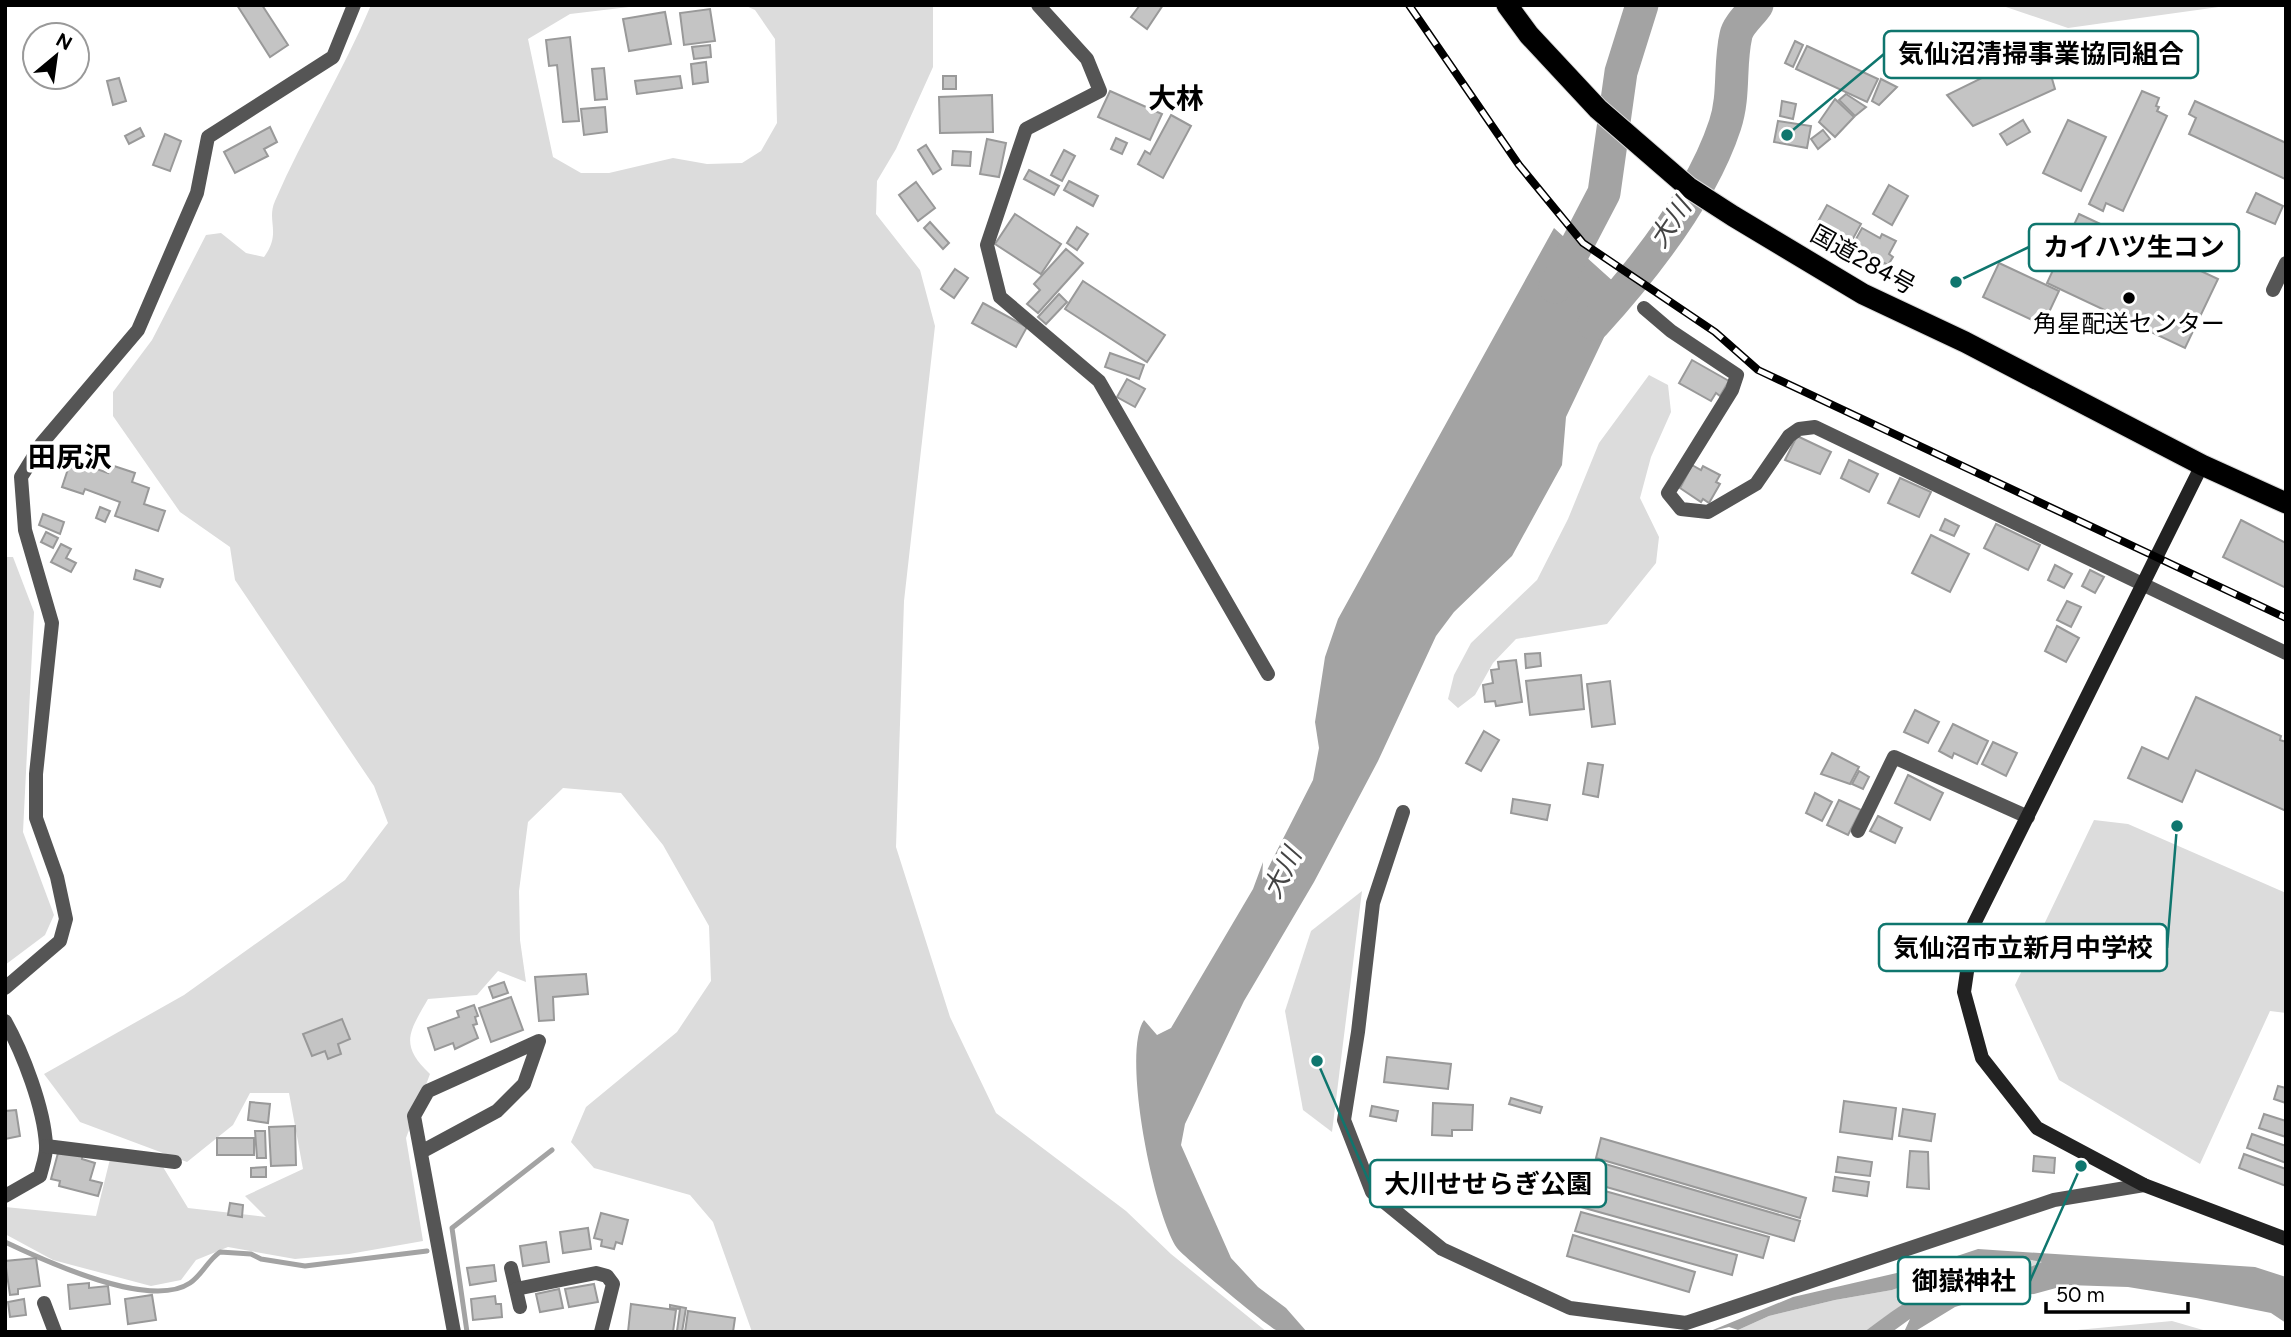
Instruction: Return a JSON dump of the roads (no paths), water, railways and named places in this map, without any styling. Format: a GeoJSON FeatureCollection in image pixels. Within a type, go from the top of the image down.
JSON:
{"type":"FeatureCollection","features":[{"type":"Feature","properties":{"kind":"highway","name":"国道284号"},"geometry":{"type":"LineString","coordinates":[[1507,5],[1529,35],[1598,109],[1688,187],[1733,216],[1863,294],[1965,342],[2202,465],[2286,503]]}},
{"type":"Feature","properties":{"kind":"street"},"geometry":{"type":"LineString","coordinates":[[5,988],[60,941],[66,919],[57,877],[36,818],[36,774],[52,623],[25,530],[21,477],[42,443],[138,330],[197,193],[208,137],[333,57],[355,5]]}},
{"type":"Feature","properties":{"kind":"street"},"geometry":{"type":"LineString","coordinates":[[1038,5],[1087,59],[1100,91],[1026,129],[987,245],[1000,297],[1099,381],[1268,674]]}},
{"type":"Feature","properties":{"kind":"street"},"geometry":{"type":"LineString","coordinates":[[2273,290],[2286,263]]}},
{"type":"Feature","properties":{"kind":"street"},"geometry":{"type":"LineString","coordinates":[[1644,308],[1671,331],[1737,375],[1732,390],[1668,493],[1681,509],[1708,512],[1756,484],[1789,436],[1800,429],[1815,428],[2286,653]]}},
{"type":"Feature","properties":{"kind":"street"},"geometry":{"type":"LineString","coordinates":[[2202,465],[1974,924],[1964,992],[1982,1058],[2037,1128],[2144,1185],[2286,1240]]}},
{"type":"Feature","properties":{"kind":"street"},"geometry":{"type":"LineString","coordinates":[[1858,831],[1894,757],[2028,817]]}},
{"type":"Feature","properties":{"kind":"street"},"geometry":{"type":"LineString","coordinates":[[1403,812],[1373,903],[1358,1032],[1344,1120],[1371,1192],[1442,1249],[1570,1308],[1686,1323],[2054,1200],[2144,1185]]}},
{"type":"Feature","properties":{"kind":"street"},"geometry":{"type":"LineString","coordinates":[[5,1021],[16,1041],[28,1077],[46,1146],[40,1177],[5,1196]]}},
{"type":"Feature","properties":{"kind":"street"},"geometry":{"type":"LineString","coordinates":[[421,1152],[497,1111],[524,1084],[540,1041],[428,1091],[414,1116],[454,1332]]}},
{"type":"Feature","properties":{"kind":"street"},"geometry":{"type":"LineString","coordinates":[[46,1146],[175,1162]]}},
{"type":"Feature","properties":{"kind":"street"},"geometry":{"type":"LineString","coordinates":[[511,1268],[520,1307]]}},
{"type":"Feature","properties":{"kind":"street"},"geometry":{"type":"LineString","coordinates":[[516,1289],[596,1273],[607,1276],[613,1284],[601,1332]]}},
{"type":"Feature","properties":{"kind":"street"},"geometry":{"type":"LineString","coordinates":[[44,1303],[55,1332]]}},
{"type":"Feature","properties":{"kind":"water"},"geometry":{"type":"Polygon","coordinates":[[[1554,228],[1635,301],[1624,304],[1608,329],[1566,417],[1562,465],[1512,556],[1454,612],[1436,636],[1378,761],[1314,882],[1244,1001],[1185,1124],[1181,1145],[1231,1258],[1258,1287],[1286,1308],[1307,1332],[1279,1331],[1241,1304],[1183,1254],[1168,1230],[1150,1170],[1143,1134],[1136,1065],[1138,1038],[1144,1020],[1157,1035],[1171,1028],[1253,889],[1263,862],[1262,880],[1313,780],[1319,748],[1315,722],[1325,657],[1338,619],[1554,228]]]}},
{"type":"Feature","properties":{"kind":"water"},"geometry":{"type":"Polygon","coordinates":[[[1978,1249],[2255,1267],[2286,1277],[2286,1323],[2271,1313],[2196,1298],[2128,1287],[2067,1285],[2034,1294],[1987,1297],[1955,1307],[1914,1332],[1904,1332],[1910,1319],[1892,1332],[1864,1332],[1905,1303],[1935,1289],[2013,1272],[2042,1262],[2013,1257],[1930,1277],[1892,1290],[1769,1316],[1738,1330],[1729,1327],[1708,1332],[1793,1297],[1927,1266],[1978,1249]]]}},
{"type":"Feature","properties":{"kind":"waterway","name":"大川"},"geometry":{"type":"LineString","coordinates":[[1555,287],[1604,193],[1621,72],[1642,5]]}},
{"type":"Feature","properties":{"kind":"waterway","name":"大川"},"geometry":{"type":"LineString","coordinates":[[1594,324],[1651,256],[1702,178],[1728,114],[1737,31],[1757,5]]}},
{"type":"Feature","properties":{"kind":"waterway"},"geometry":{"type":"LineString","coordinates":[[467,1332],[452,1228],[552,1150]]}},
{"type":"Feature","properties":{"kind":"waterway"},"geometry":{"type":"LineString","coordinates":[[5,1242],[97,1280],[150,1291],[172,1290],[190,1283],[220,1252],[251,1254],[261,1259],[305,1266],[427,1251]]}},
{"type":"Feature","properties":{"kind":"railway"},"geometry":{"type":"LineString","coordinates":[[1409,5],[1519,165],[1583,243],[1715,332],[1758,370],[2286,618]]}},
{"type":"Feature","properties":{"kind":"place","name":"気仙沼清掃事業協同組合"},"geometry":{"type":"Point","coordinates":[1787,135]}},
{"type":"Feature","properties":{"kind":"place","name":"カイハツ生コン"},"geometry":{"type":"Point","coordinates":[1956,282]}},
{"type":"Feature","properties":{"kind":"place","name":"角星配送センター"},"geometry":{"type":"Point","coordinates":[2129,298]}},
{"type":"Feature","properties":{"kind":"place","name":"気仙沼市立新月中学校"},"geometry":{"type":"Point","coordinates":[2177,826]}},
{"type":"Feature","properties":{"kind":"place","name":"大川せせらぎ公園"},"geometry":{"type":"Point","coordinates":[1317,1061]}},
{"type":"Feature","properties":{"kind":"place","name":"御嶽神社"},"geometry":{"type":"Point","coordinates":[2081,1166]}},
{"type":"Feature","properties":{"kind":"district","name":"大林"},"geometry":{"type":"Point","coordinates":[1176,98]}},
{"type":"Feature","properties":{"kind":"district","name":"田尻沢"},"geometry":{"type":"Point","coordinates":[70,457]}}]}
